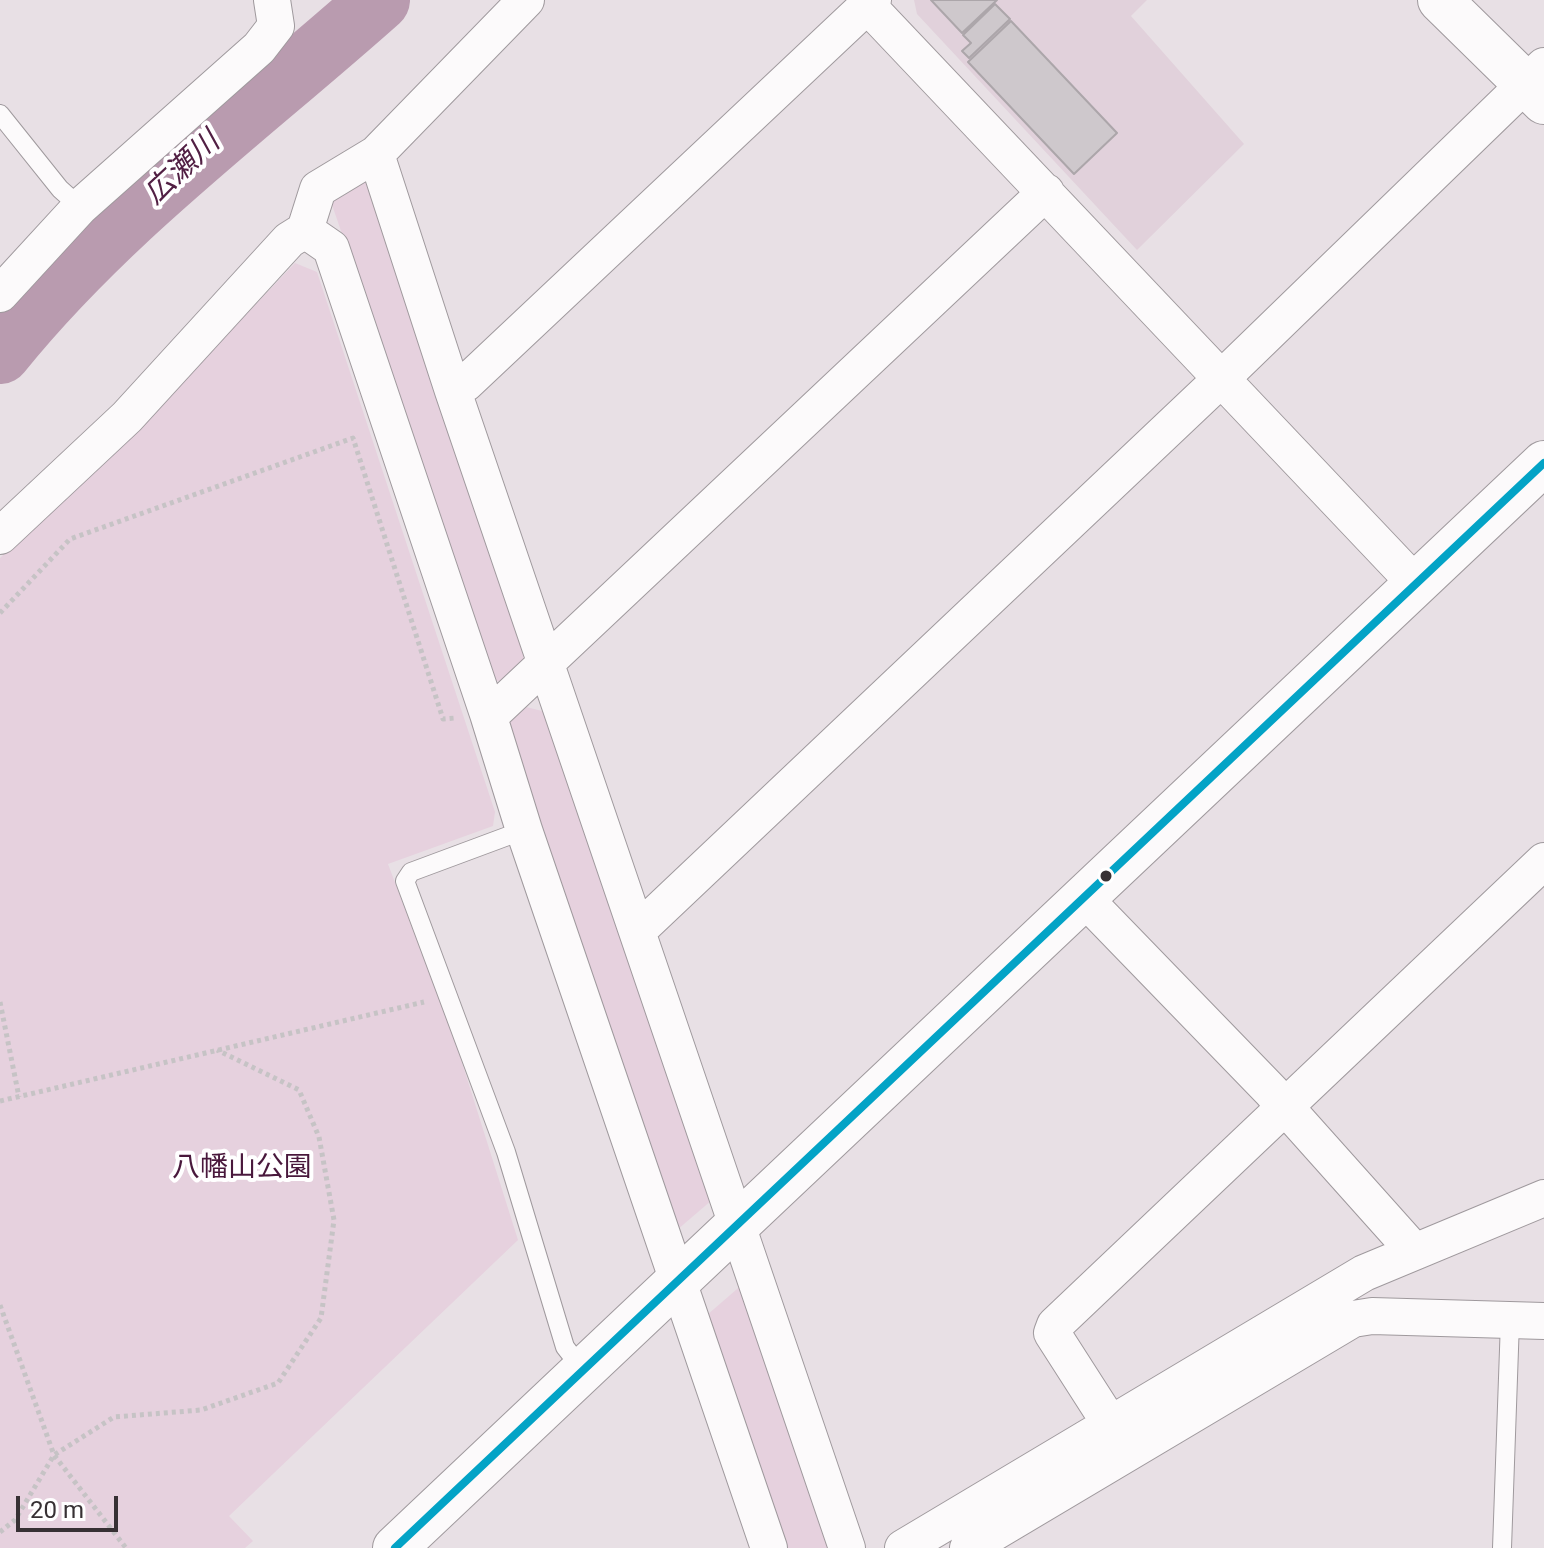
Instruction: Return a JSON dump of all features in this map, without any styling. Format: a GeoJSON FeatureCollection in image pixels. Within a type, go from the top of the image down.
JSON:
{"type":"FeatureCollection","features":[{"type":"Feature","properties":{"kind":"street"},"geometry":{"type":"LineString","coordinates":[[0,294],[80,207],[259,48],[276,26],[272,0]]}},
{"type":"Feature","properties":{"kind":"street"},"geometry":{"type":"LineString","coordinates":[[0,536],[127,417],[289,240],[305,230],[318,189],[376,154],[526,0]]}},
{"type":"Feature","properties":{"kind":"street"},"geometry":{"type":"LineString","coordinates":[[637,928],[1538,84],[1440,0]]}},
{"type":"Feature","properties":{"kind":"street"},"geometry":{"type":"LineString","coordinates":[[453,391],[466,383],[870,2],[1416,584]]}},
{"type":"Feature","properties":{"kind":"street"},"geometry":{"type":"LineString","coordinates":[[376,154],[453,391],[847,1548]]}},
{"type":"Feature","properties":{"kind":"street"},"geometry":{"type":"LineString","coordinates":[[488,714],[497,709],[1046,192]]}},
{"type":"Feature","properties":{"kind":"street"},"geometry":{"type":"LineString","coordinates":[[305,230],[331,248],[524,830],[769,1548]]}},
{"type":"Feature","properties":{"kind":"street"},"geometry":{"type":"LineString","coordinates":[[395,1548],[585,1372],[1544,463]]}},
{"type":"Feature","properties":{"kind":"street"},"geometry":{"type":"LineString","coordinates":[[1111,1425],[1052,1333],[1055,1325],[1544,861]]}},
{"type":"Feature","properties":{"kind":"street"},"geometry":{"type":"LineString","coordinates":[[1084,898],[1284,1107],[1414,1251]]}},
{"type":"Feature","properties":{"kind":"street"},"geometry":{"type":"LineString","coordinates":[[968,1548],[1344,1304],[1414,1251],[1544,1198]]}},
{"type":"Feature","properties":{"kind":"street"},"geometry":{"type":"LineString","coordinates":[[903,1548],[1111,1425],[1344,1304]]}},
{"type":"Feature","properties":{"kind":"street"},"geometry":{"type":"LineString","coordinates":[[1344,1304],[1372,1316],[1527,1321]]}},
{"type":"Feature","properties":{"kind":"lane"},"geometry":{"type":"LineString","coordinates":[[0,114],[60,189],[80,207]]}},
{"type":"Feature","properties":{"kind":"lane"},"geometry":{"type":"LineString","coordinates":[[524,830],[411,872],[405,881],[506,1152],[565,1347],[585,1372]]}},
{"type":"Feature","properties":{"kind":"lane"},"geometry":{"type":"LineString","coordinates":[[1502,1548],[1527,1321]]}},
{"type":"Feature","properties":{"kind":"path"},"geometry":{"type":"LineString","coordinates":[[0,613],[70,539],[353,438],[443,719],[488,714]]}},
{"type":"Feature","properties":{"kind":"path"},"geometry":{"type":"LineString","coordinates":[[0,1101],[448,997]]}},
{"type":"Feature","properties":{"kind":"path"},"geometry":{"type":"LineString","coordinates":[[0,1002],[19,1097]]}},
{"type":"Feature","properties":{"kind":"path"},"geometry":{"type":"LineString","coordinates":[[0,1532],[15,1520],[54,1455],[114,1417],[201,1410],[278,1383],[321,1318],[334,1220],[319,1137],[299,1090],[217,1050]]}},
{"type":"Feature","properties":{"kind":"path"},"geometry":{"type":"LineString","coordinates":[[0,1305],[54,1455],[126,1548]]}},
{"type":"Feature","properties":{"kind":"shaded area"},"geometry":{"type":"Polygon","coordinates":[[[914,0],[1147,0],[1131,16],[1244,144],[1137,250],[917,14],[914,0]]]}},
{"type":"Feature","properties":{"kind":"green space"},"geometry":{"type":"Polygon","coordinates":[[[360,182],[366,183],[524,634],[523,664],[510,681],[496,681],[330,199],[360,182]]]}},
{"type":"Feature","properties":{"kind":"green space","name":"八幡山公園"},"geometry":{"type":"Polygon","coordinates":[[[295,263],[317,272],[495,812],[493,826],[388,864],[458,1050],[518,1240],[229,1516],[253,1541],[245,1548],[0,1548],[0,558],[198,365],[295,263]]]}},
{"type":"Feature","properties":{"kind":"green space"},"geometry":{"type":"Polygon","coordinates":[[[526,707],[546,712],[712,1200],[677,1230],[510,738],[509,723],[526,707]]]}},
{"type":"Feature","properties":{"kind":"green space"},"geometry":{"type":"Polygon","coordinates":[[[744,1283],[831,1548],[788,1548],[707,1315],[744,1283]]]}},
{"type":"Feature","properties":{"kind":"building"},"geometry":{"type":"Polygon","coordinates":[[[931,0],[997,0],[962,33],[931,0]]]}},
{"type":"Feature","properties":{"kind":"building"},"geometry":{"type":"Polygon","coordinates":[[[995,4],[1010,19],[969,58],[962,51],[971,43],[963,35],[995,4]]]}},
{"type":"Feature","properties":{"kind":"building"},"geometry":{"type":"Polygon","coordinates":[[[1011,21],[1117,133],[1074,174],[968,62],[1011,21]]]}},
{"type":"Feature","properties":{"kind":"waterway","name":"広瀬川"},"geometry":{"type":"LineString","coordinates":[[0,353],[42,304],[134,212],[379,0]]}},
{"type":"Feature","properties":{"kind":"transit line"},"geometry":{"type":"LineString","coordinates":[[395,1548],[1544,463]]}}]}
